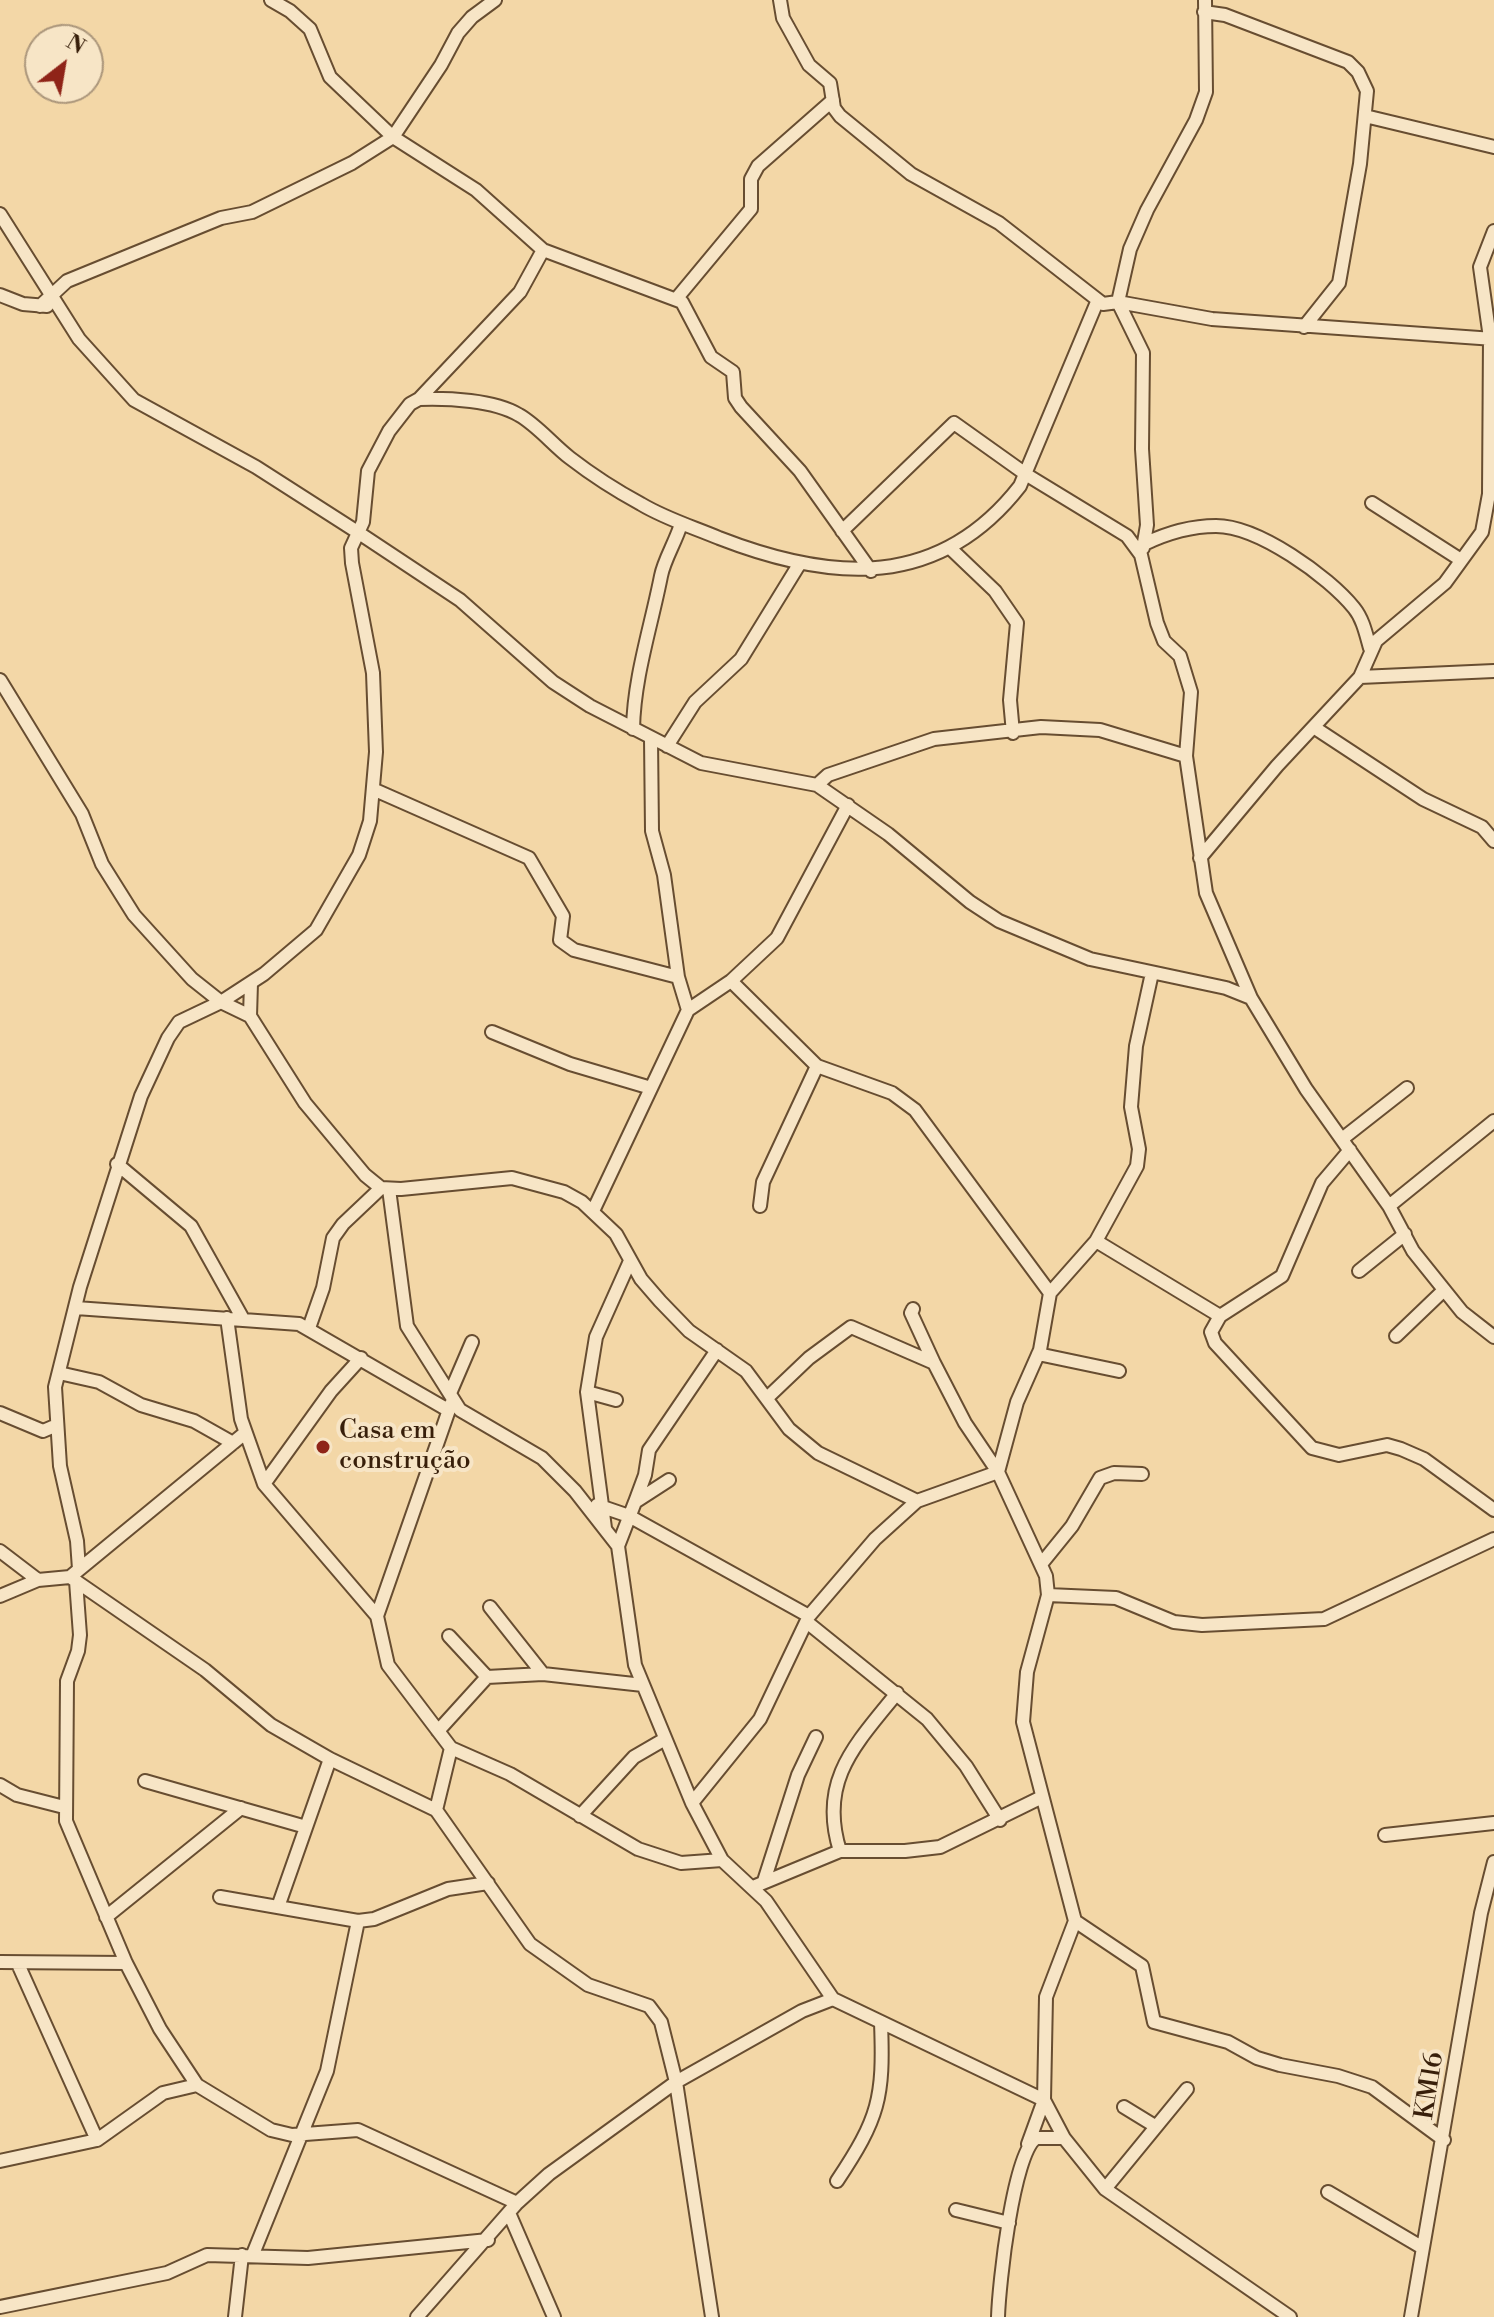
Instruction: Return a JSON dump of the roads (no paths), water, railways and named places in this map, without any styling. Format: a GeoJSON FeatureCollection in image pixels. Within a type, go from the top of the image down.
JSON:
{"type":"FeatureCollection","features":[{"type":"Feature","properties":{"kind":"street"},"geometry":{"type":"LineString","coordinates":[[271,0],[290,11],[310,29],[330,77],[393,137],[476,190],[543,250],[602,275],[677,298],[689,311],[711,357],[733,372],[735,398],[741,407],[800,471],[871,571]]}},
{"type":"Feature","properties":{"kind":"street"},"geometry":{"type":"LineString","coordinates":[[40,306],[50,294],[88,272],[221,218],[252,212],[352,163],[393,137],[441,65],[458,33],[472,17],[495,0]]}},
{"type":"Feature","properties":{"kind":"street"},"geometry":{"type":"LineString","coordinates":[[780,0],[789,32],[809,65],[830,83],[840,116],[911,174],[999,223],[1097,302],[1118,302],[1212,319],[1439,337],[1492,338]]}},
{"type":"Feature","properties":{"kind":"street"},"geometry":{"type":"LineString","coordinates":[[1304,327],[1339,283],[1367,91],[1358,72],[1348,62],[1205,6],[1206,92],[1196,120],[1130,249],[1118,302],[1143,353],[1142,449],[1147,509],[1142,550],[1157,623],[1164,641],[1180,656],[1191,692],[1186,756],[1200,858],[1216,922],[1243,973],[1251,998],[1306,1089],[1389,1206],[1443,1291],[1462,1312],[1494,1337]]}},
{"type":"Feature","properties":{"kind":"street"},"geometry":{"type":"LineString","coordinates":[[677,298],[751,209],[751,179],[758,166],[833,100]]}},
{"type":"Feature","properties":{"kind":"street"},"geometry":{"type":"LineString","coordinates":[[1365,116],[1494,147]]}},
{"type":"Feature","properties":{"kind":"street"},"geometry":{"type":"LineString","coordinates":[[0,214],[79,339],[146,410],[256,467],[460,600],[553,682],[651,739],[701,763],[817,785],[848,805],[999,921],[1090,959],[1226,988],[1251,998]]}},
{"type":"Feature","properties":{"kind":"street"},"geometry":{"type":"LineString","coordinates":[[1200,858],[1277,766],[1360,677],[1370,648],[1445,583],[1482,532],[1488,506],[1492,338],[1480,267],[1494,231]]}},
{"type":"Feature","properties":{"kind":"street"},"geometry":{"type":"LineString","coordinates":[[543,250],[520,292],[419,399],[399,416],[372,459],[359,533],[351,548],[373,673],[375,790],[370,821],[359,855],[329,912],[306,943],[221,1002],[179,1022],[168,1038],[141,1096],[117,1164],[55,1387],[60,1466],[77,1541],[75,1576],[80,1635],[78,1651],[67,1681],[64,1807],[70,1835],[126,1963],[160,2029],[197,2085],[262,2126],[302,2134],[358,2130],[513,2208],[554,2317]]}},
{"type":"Feature","properties":{"kind":"street"},"geometry":{"type":"LineString","coordinates":[[0,295],[40,306],[58,307]]}},
{"type":"Feature","properties":{"kind":"street"},"geometry":{"type":"LineString","coordinates":[[419,399],[471,400],[521,416],[572,460],[645,507],[681,524],[756,552],[800,563],[871,571],[918,562],[950,548],[1002,508],[1027,475],[1097,302]]}},
{"type":"Feature","properties":{"kind":"street"},"geometry":{"type":"LineString","coordinates":[[1317,311],[1319,327]]}},
{"type":"Feature","properties":{"kind":"street"},"geometry":{"type":"LineString","coordinates":[[842,531],[954,423],[1027,475],[1127,536],[1142,550]]}},
{"type":"Feature","properties":{"kind":"street"},"geometry":{"type":"LineString","coordinates":[[1372,503],[1461,560]]}},
{"type":"Feature","properties":{"kind":"street"},"geometry":{"type":"LineString","coordinates":[[633,729],[637,674],[659,597],[661,574],[681,524]]}},
{"type":"Feature","properties":{"kind":"street"},"geometry":{"type":"LineString","coordinates":[[1142,550],[1176,530],[1217,526],[1275,546],[1330,585],[1355,610],[1370,648]]}},
{"type":"Feature","properties":{"kind":"street"},"geometry":{"type":"LineString","coordinates":[[950,548],[995,591],[1017,623],[1010,700],[1013,733]]}},
{"type":"Feature","properties":{"kind":"street"},"geometry":{"type":"LineString","coordinates":[[667,746],[695,702],[741,659],[800,563]]}},
{"type":"Feature","properties":{"kind":"street"},"geometry":{"type":"LineString","coordinates":[[1366,663],[1381,674]]}},
{"type":"Feature","properties":{"kind":"street"},"geometry":{"type":"LineString","coordinates":[[1360,677],[1494,671]]}},
{"type":"Feature","properties":{"kind":"street"},"geometry":{"type":"LineString","coordinates":[[0,680],[82,814],[113,886],[159,944],[192,979],[221,1002],[250,1016],[305,1103],[343,1152],[385,1188],[407,1326],[460,1410],[542,1458],[618,1546]]}},
{"type":"Feature","properties":{"kind":"street"},"geometry":{"type":"LineString","coordinates":[[817,785],[828,775],[920,742],[1013,733],[1041,727],[1100,730],[1186,756]]}},
{"type":"Feature","properties":{"kind":"street"},"geometry":{"type":"LineString","coordinates":[[1315,728],[1423,799],[1482,827],[1494,841]]}},
{"type":"Feature","properties":{"kind":"street"},"geometry":{"type":"LineString","coordinates":[[651,739],[652,831],[664,875],[678,977],[688,1010]]}},
{"type":"Feature","properties":{"kind":"street"},"geometry":{"type":"LineString","coordinates":[[375,790],[529,858],[563,916],[560,940],[574,950],[678,977]]}},
{"type":"Feature","properties":{"kind":"street"},"geometry":{"type":"LineString","coordinates":[[593,1211],[688,1010],[731,981],[777,938],[848,805]]}},
{"type":"Feature","properties":{"kind":"street"},"geometry":{"type":"LineString","coordinates":[[998,1472],[1017,1402],[1038,1354],[1050,1293],[1096,1241],[1140,1156],[1131,1107],[1136,1046],[1152,973]]}},
{"type":"Feature","properties":{"kind":"street"},"geometry":{"type":"LineString","coordinates":[[1226,988],[1243,973]]}},
{"type":"Feature","properties":{"kind":"street"},"geometry":{"type":"LineString","coordinates":[[731,981],[817,1066],[892,1093],[921,1115],[1050,1293]]}},
{"type":"Feature","properties":{"kind":"street"},"geometry":{"type":"LineString","coordinates":[[250,1016],[251,983]]}},
{"type":"Feature","properties":{"kind":"street"},"geometry":{"type":"LineString","coordinates":[[492,1032],[570,1064],[651,1088]]}},
{"type":"Feature","properties":{"kind":"street"},"geometry":{"type":"LineString","coordinates":[[760,1206],[763,1182],[817,1066]]}},
{"type":"Feature","properties":{"kind":"street"},"geometry":{"type":"LineString","coordinates":[[1342,1139],[1407,1088]]}},
{"type":"Feature","properties":{"kind":"street"},"geometry":{"type":"LineString","coordinates":[[1389,1206],[1494,1121]]}},
{"type":"Feature","properties":{"kind":"street"},"geometry":{"type":"LineString","coordinates":[[1350,1150],[1322,1183],[1282,1276],[1220,1316],[1211,1332],[1215,1343],[1312,1448],[1339,1455],[1387,1445],[1401,1449],[1424,1459],[1494,1510]]}},
{"type":"Feature","properties":{"kind":"street"},"geometry":{"type":"LineString","coordinates":[[117,1164],[191,1226],[243,1319]]}},
{"type":"Feature","properties":{"kind":"street"},"geometry":{"type":"LineString","coordinates":[[309,1328],[323,1288],[333,1238],[343,1224],[385,1188],[512,1178],[564,1192],[593,1211],[616,1234],[641,1279],[689,1331],[746,1371],[789,1429],[818,1453],[917,1501]]}},
{"type":"Feature","properties":{"kind":"street"},"geometry":{"type":"LineString","coordinates":[[1359,1271],[1405,1234]]}},
{"type":"Feature","properties":{"kind":"street"},"geometry":{"type":"LineString","coordinates":[[1096,1241],[1220,1316]]}},
{"type":"Feature","properties":{"kind":"street"},"geometry":{"type":"LineString","coordinates":[[605,1528],[587,1392],[596,1337],[630,1261]]}},
{"type":"Feature","properties":{"kind":"street"},"geometry":{"type":"LineString","coordinates":[[1396,1336],[1443,1291]]}},
{"type":"Feature","properties":{"kind":"street"},"geometry":{"type":"LineString","coordinates":[[76,1308],[243,1319],[309,1328],[448,1410]]}},
{"type":"Feature","properties":{"kind":"street"},"geometry":{"type":"LineString","coordinates":[[913,1309],[911,1313],[934,1363],[965,1423],[998,1472],[1042,1563],[1048,1595],[1027,1672],[1023,1722],[1075,1921],[1046,1997],[1044,2100],[1028,2144],[1009,2223],[998,2317]]}},
{"type":"Feature","properties":{"kind":"street"},"geometry":{"type":"LineString","coordinates":[[227,1318],[245,1433],[264,1484],[377,1616],[388,1665],[451,1748],[510,1774],[638,1849],[681,1863],[722,1860]]}},
{"type":"Feature","properties":{"kind":"street"},"geometry":{"type":"LineString","coordinates":[[767,1398],[847,1328],[934,1363]]}},
{"type":"Feature","properties":{"kind":"street"},"geometry":{"type":"LineString","coordinates":[[377,1616],[472,1342]]}},
{"type":"Feature","properties":{"kind":"street"},"geometry":{"type":"LineString","coordinates":[[717,1350],[649,1450],[645,1475],[618,1546],[628,1637],[643,1685],[692,1803],[722,1860],[759,1884],[833,1999],[1044,2100],[1064,2138],[1105,2189],[1290,2317]]}},
{"type":"Feature","properties":{"kind":"street"},"geometry":{"type":"LineString","coordinates":[[1038,1354],[1119,1371]]}},
{"type":"Feature","properties":{"kind":"street"},"geometry":{"type":"LineString","coordinates":[[264,1484],[331,1391],[361,1358]]}},
{"type":"Feature","properties":{"kind":"street"},"geometry":{"type":"LineString","coordinates":[[59,1373],[99,1382],[141,1405],[194,1421],[233,1443]]}},
{"type":"Feature","properties":{"kind":"street"},"geometry":{"type":"LineString","coordinates":[[587,1392],[616,1400]]}},
{"type":"Feature","properties":{"kind":"street"},"geometry":{"type":"LineString","coordinates":[[0,1413],[43,1431],[57,1425]]}},
{"type":"Feature","properties":{"kind":"street"},"geometry":{"type":"LineString","coordinates":[[0,1596],[38,1580],[75,1576],[245,1433]]}},
{"type":"Feature","properties":{"kind":"street"},"geometry":{"type":"LineString","coordinates":[[692,1803],[749,1735],[808,1619],[875,1539],[917,1501],[998,1472]]}},
{"type":"Feature","properties":{"kind":"street"},"geometry":{"type":"LineString","coordinates":[[1042,1563],[1072,1526],[1100,1478],[1114,1473],[1142,1474]]}},
{"type":"Feature","properties":{"kind":"street"},"geometry":{"type":"LineString","coordinates":[[635,1502],[669,1480]]}},
{"type":"Feature","properties":{"kind":"street"},"geometry":{"type":"LineString","coordinates":[[583,1502],[629,1516],[808,1619],[943,1736],[1000,1820]]}},
{"type":"Feature","properties":{"kind":"street"},"geometry":{"type":"LineString","coordinates":[[1048,1595],[1116,1598],[1174,1622],[1202,1625],[1324,1619],[1494,1539]]}},
{"type":"Feature","properties":{"kind":"street"},"geometry":{"type":"LineString","coordinates":[[0,1551],[38,1580]]}},
{"type":"Feature","properties":{"kind":"street"},"geometry":{"type":"LineString","coordinates":[[75,1576],[205,1670],[271,1725],[330,1759],[436,1810],[530,1944],[552,1963],[588,1985],[649,2006],[661,2022],[676,2082],[712,2317]]}},
{"type":"Feature","properties":{"kind":"street"},"geometry":{"type":"LineString","coordinates":[[490,1607],[543,1674]]}},
{"type":"Feature","properties":{"kind":"street"},"geometry":{"type":"LineString","coordinates":[[449,1636],[487,1677]]}},
{"type":"Feature","properties":{"kind":"street"},"geometry":{"type":"LineString","coordinates":[[438,1731],[487,1677],[543,1674],[643,1685]]}},
{"type":"Feature","properties":{"kind":"street"},"geometry":{"type":"LineString","coordinates":[[840,1851],[831,1804],[837,1778],[868,1728],[897,1693]]}},
{"type":"Feature","properties":{"kind":"street"},"geometry":{"type":"LineString","coordinates":[[759,1884],[798,1775],[816,1737]]}},
{"type":"Feature","properties":{"kind":"street"},"geometry":{"type":"LineString","coordinates":[[580,1816],[634,1757],[665,1739]]}},
{"type":"Feature","properties":{"kind":"street"},"geometry":{"type":"LineString","coordinates":[[436,1810],[451,1748]]}},
{"type":"Feature","properties":{"kind":"street"},"geometry":{"type":"LineString","coordinates":[[278,1907],[330,1759]]}},
{"type":"Feature","properties":{"kind":"street"},"geometry":{"type":"LineString","coordinates":[[145,1781],[306,1827]]}},
{"type":"Feature","properties":{"kind":"street"},"geometry":{"type":"LineString","coordinates":[[0,1785],[17,1795],[64,1807]]}},
{"type":"Feature","properties":{"kind":"street"},"geometry":{"type":"LineString","coordinates":[[759,1884],[840,1851],[905,1851],[940,1847],[1042,1797]]}},
{"type":"Feature","properties":{"kind":"street"},"geometry":{"type":"LineString","coordinates":[[106,1917],[241,1808]]}},
{"type":"Feature","properties":{"kind":"street"},"geometry":{"type":"LineString","coordinates":[[1385,1835],[1494,1823]]}},
{"type":"Feature","properties":{"kind":"street","name":"KM16"},"geometry":{"type":"LineString","coordinates":[[1411,2317],[1481,1913],[1494,1862]]}},
{"type":"Feature","properties":{"kind":"street"},"geometry":{"type":"LineString","coordinates":[[220,1897],[358,1921],[374,1919],[448,1889],[488,1883]]}},
{"type":"Feature","properties":{"kind":"street"},"geometry":{"type":"LineString","coordinates":[[235,2317],[248,2255],[327,2071],[358,1921]]}},
{"type":"Feature","properties":{"kind":"street"},"geometry":{"type":"LineString","coordinates":[[1075,1921],[1142,1966],[1154,2022],[1228,2042],[1257,2058],[1372,2087],[1444,2140]]}},
{"type":"Feature","properties":{"kind":"street"},"geometry":{"type":"LineString","coordinates":[[0,1962],[126,1963]]}},
{"type":"Feature","properties":{"kind":"street"},"geometry":{"type":"LineString","coordinates":[[18,1964],[97,2140]]}},
{"type":"Feature","properties":{"kind":"street"},"geometry":{"type":"LineString","coordinates":[[417,2317],[513,2208],[549,2174],[676,2082],[802,2011],[833,1999]]}},
{"type":"Feature","properties":{"kind":"street"},"geometry":{"type":"LineString","coordinates":[[837,2181],[874,2121],[879,2107],[883,2084],[881,2023]]}},
{"type":"Feature","properties":{"kind":"street"},"geometry":{"type":"LineString","coordinates":[[0,2161],[97,2140],[163,2093],[197,2085]]}},
{"type":"Feature","properties":{"kind":"street"},"geometry":{"type":"LineString","coordinates":[[1105,2189],[1187,2089]]}},
{"type":"Feature","properties":{"kind":"street"},"geometry":{"type":"LineString","coordinates":[[1124,2107],[1155,2126]]}},
{"type":"Feature","properties":{"kind":"street"},"geometry":{"type":"LineString","coordinates":[[1028,2144],[1036,2138],[1064,2138]]}},
{"type":"Feature","properties":{"kind":"street"},"geometry":{"type":"LineString","coordinates":[[1328,2192],[1423,2248]]}},
{"type":"Feature","properties":{"kind":"street"},"geometry":{"type":"LineString","coordinates":[[956,2210],[1009,2223]]}},
{"type":"Feature","properties":{"kind":"street"},"geometry":{"type":"LineString","coordinates":[[0,2307],[167,2273],[207,2255],[308,2258],[488,2240]]}},
{"type":"Feature","properties":{"kind":"place","name":"Casa em construção"},"geometry":{"type":"Point","coordinates":[323,1447]}}]}
